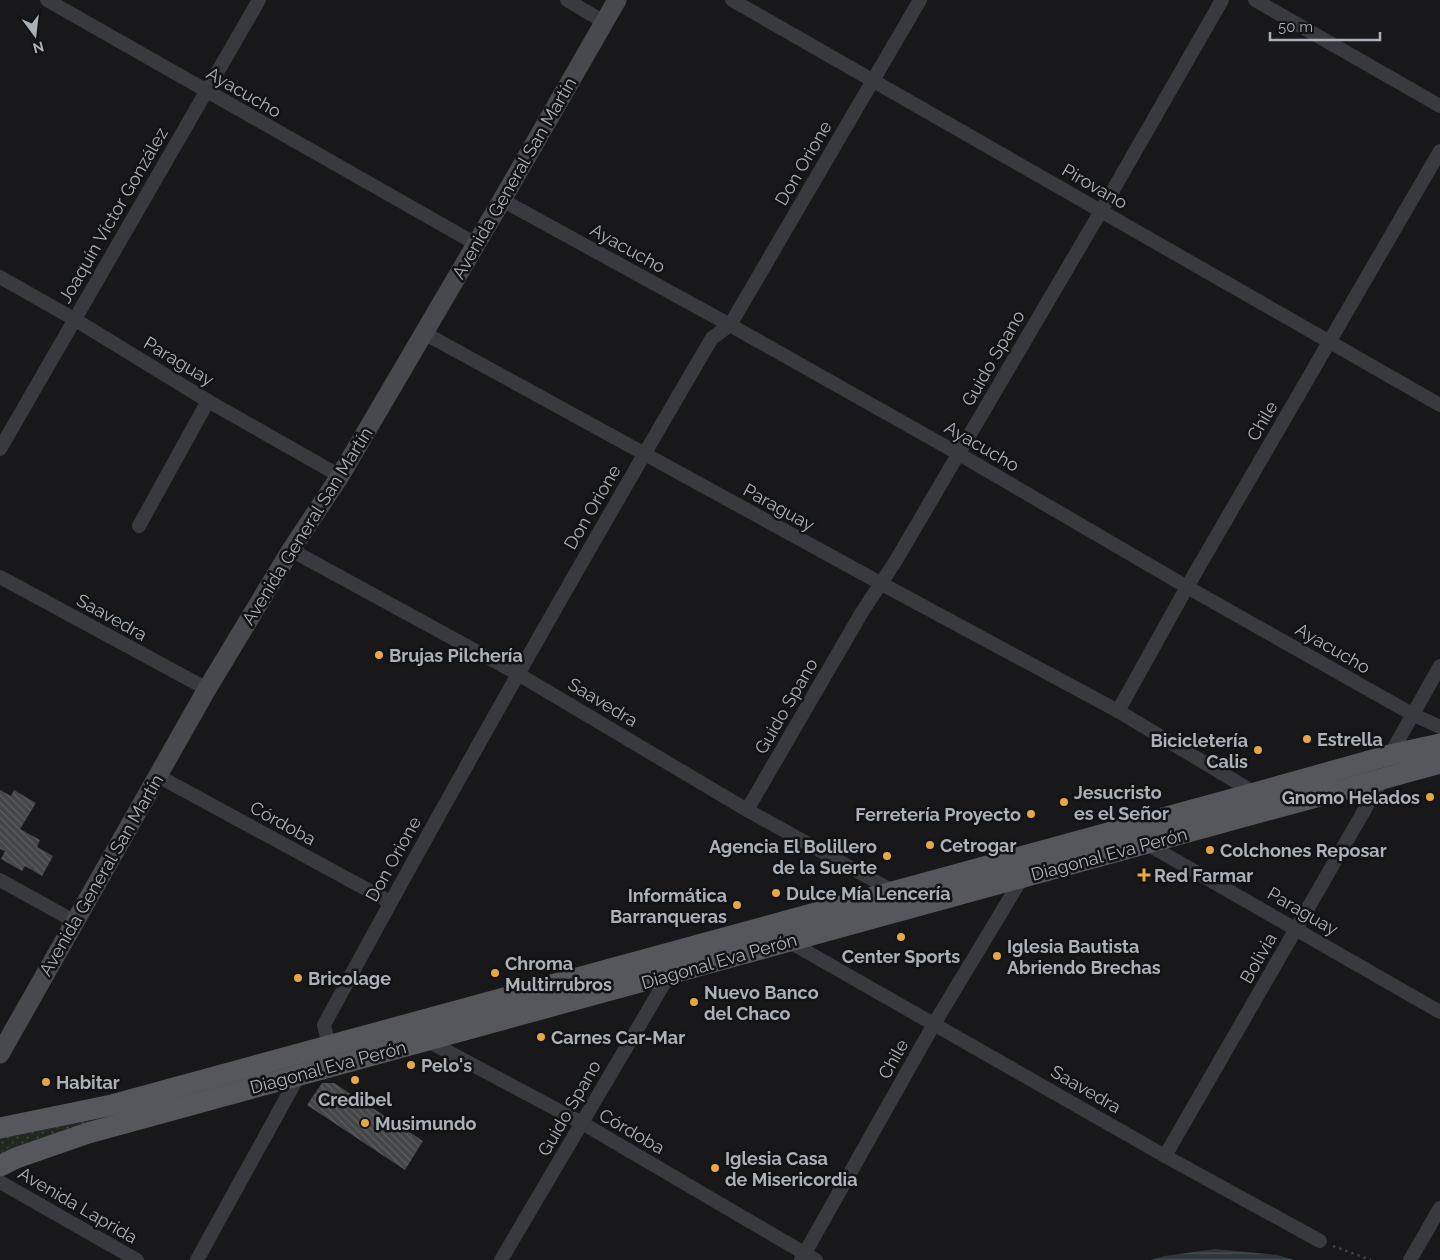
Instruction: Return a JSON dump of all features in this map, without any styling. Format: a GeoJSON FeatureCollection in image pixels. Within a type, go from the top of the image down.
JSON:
{"type":"FeatureCollection","features":[{"type":"Feature","properties":{"kind":"main road","name":"Diagonal Eva Perón"},"geometry":{"type":"LineString","coordinates":[[0,1128],[112,1105],[1390,755],[1440,744]]}},
{"type":"Feature","properties":{"kind":"main road","name":"Diagonal Eva Perón"},"geometry":{"type":"LineString","coordinates":[[0,1166],[16,1158],[88,1133],[1440,763]]}},
{"type":"Feature","properties":{"kind":"street","name":"Ayacucho"},"geometry":{"type":"LineString","coordinates":[[47,0],[476,244]]}},
{"type":"Feature","properties":{"kind":"street","name":"Joaquín Víctor González"},"geometry":{"type":"LineString","coordinates":[[0,449],[259,0]]}},
{"type":"Feature","properties":{"kind":"street"},"geometry":{"type":"LineString","coordinates":[[567,0],[604,22]]}},
{"type":"Feature","properties":{"kind":"street","name":"Avenida General San Martín"},"geometry":{"type":"LineString","coordinates":[[0,1054],[207,689],[291,550],[340,476],[617,0]]}},
{"type":"Feature","properties":{"kind":"street","name":"Pirovano"},"geometry":{"type":"LineString","coordinates":[[732,0],[1440,405]]}},
{"type":"Feature","properties":{"kind":"street","name":"Don Orione"},"geometry":{"type":"LineString","coordinates":[[329,1046],[324,1025],[390,902],[518,674],[712,338],[730,325],[920,0]]}},
{"type":"Feature","properties":{"kind":"street","name":"Guido Spano"},"geometry":{"type":"LineString","coordinates":[[748,810],[862,612],[882,584],[1102,212],[1222,0]]}},
{"type":"Feature","properties":{"kind":"street"},"geometry":{"type":"LineString","coordinates":[[1255,0],[1440,106]]}},
{"type":"Feature","properties":{"kind":"street","name":"Chile"},"geometry":{"type":"LineString","coordinates":[[1118,711],[1187,587],[1440,151]]}},
{"type":"Feature","properties":{"kind":"street","name":"Ayacucho"},"geometry":{"type":"LineString","coordinates":[[502,200],[730,325],[959,454],[1187,587],[1412,714],[1440,727]]}},
{"type":"Feature","properties":{"kind":"street","name":"Paraguay"},"geometry":{"type":"LineString","coordinates":[[0,277],[340,476]]}},
{"type":"Feature","properties":{"kind":"street","name":"Paraguay"},"geometry":{"type":"LineString","coordinates":[[424,333],[1118,711],[1255,793]]}},
{"type":"Feature","properties":{"kind":"street"},"geometry":{"type":"LineString","coordinates":[[139,526],[208,400]]}},
{"type":"Feature","properties":{"kind":"street","name":"Saavedra"},"geometry":{"type":"LineString","coordinates":[[291,550],[518,674],[748,810],[893,891]]}},
{"type":"Feature","properties":{"kind":"street","name":"Saavedra"},"geometry":{"type":"LineString","coordinates":[[0,577],[207,689]]}},
{"type":"Feature","properties":{"kind":"street"},"geometry":{"type":"LineString","coordinates":[[1390,755],[1440,666]]}},
{"type":"Feature","properties":{"kind":"street","name":"Córdoba"},"geometry":{"type":"LineString","coordinates":[[158,776],[390,902]]}},
{"type":"Feature","properties":{"kind":"street","name":"Bolivia"},"geometry":{"type":"LineString","coordinates":[[1165,1156],[1383,778]]}},
{"type":"Feature","properties":{"kind":"street","name":"Paraguay"},"geometry":{"type":"LineString","coordinates":[[1147,844],[1440,1012]]}},
{"type":"Feature","properties":{"kind":"street","name":"Chile"},"geometry":{"type":"LineString","coordinates":[[808,1258],[934,1024],[1022,878]]}},
{"type":"Feature","properties":{"kind":"street"},"geometry":{"type":"LineString","coordinates":[[0,880],[74,921]]}},
{"type":"Feature","properties":{"kind":"street","name":"Saavedra"},"geometry":{"type":"LineString","coordinates":[[788,941],[1165,1156],[1320,1241]]}},
{"type":"Feature","properties":{"kind":"street","name":"Guido Spano"},"geometry":{"type":"LineString","coordinates":[[501,1260],[668,975]]}},
{"type":"Feature","properties":{"kind":"street","name":"Córdoba"},"geometry":{"type":"LineString","coordinates":[[426,1040],[582,1123],[808,1258]]}},
{"type":"Feature","properties":{"kind":"street"},"geometry":{"type":"LineString","coordinates":[[197,1260],[299,1075]]}},
{"type":"Feature","properties":{"kind":"street","name":"Avenida Laprida"},"geometry":{"type":"LineString","coordinates":[[0,1182],[137,1260]]}},
{"type":"Feature","properties":{"kind":"street"},"geometry":{"type":"LineString","coordinates":[[1410,1260],[1440,1208]]}},
{"type":"Feature","properties":{"kind":"path"},"geometry":{"type":"LineString","coordinates":[[1320,1241],[1371,1260]]}},
{"type":"Feature","properties":{"kind":"shaded area"},"geometry":{"type":"Polygon","coordinates":[[[110,1112],[111,1117],[0,1157],[0,1137],[110,1112]]]}},
{"type":"Feature","properties":{"kind":"shaded area"},"geometry":{"type":"Polygon","coordinates":[[[1215,1249],[1277,1255],[1294,1260],[1151,1260],[1165,1256],[1215,1249]]]}},
{"type":"Feature","properties":{"kind":"building"},"geometry":{"type":"Polygon","coordinates":[[[0,790],[11,796],[14,790],[36,803],[20,829],[40,840],[37,847],[53,856],[42,876],[25,866],[22,871],[1,859],[5,851],[0,849],[0,790]]]}},
{"type":"Feature","properties":{"kind":"building","name":"Musimundo"},"geometry":{"type":"Polygon","coordinates":[[[322,1083],[334,1083],[423,1141],[405,1170],[307,1105],[322,1083]]]}},
{"type":"Feature","properties":{"kind":"place","name":"Brujas Pilchería"},"geometry":{"type":"Point","coordinates":[379,655]}},
{"type":"Feature","properties":{"kind":"place","name":"Estrella"},"geometry":{"type":"Point","coordinates":[1307,739]}},
{"type":"Feature","properties":{"kind":"place","name":"Bicicletería Calis"},"geometry":{"type":"Point","coordinates":[1258,750]}},
{"type":"Feature","properties":{"kind":"place","name":"Gnomo Helados"},"geometry":{"type":"Point","coordinates":[1430,797]}},
{"type":"Feature","properties":{"kind":"place","name":"Jesucristo es el Señor"},"geometry":{"type":"Point","coordinates":[1064,802]}},
{"type":"Feature","properties":{"kind":"place","name":"Ferretería Proyecto"},"geometry":{"type":"Point","coordinates":[1031,814]}},
{"type":"Feature","properties":{"kind":"place","name":"Cetrogar"},"geometry":{"type":"Point","coordinates":[930,845]}},
{"type":"Feature","properties":{"kind":"place","name":"Colchones Reposar"},"geometry":{"type":"Point","coordinates":[1210,850]}},
{"type":"Feature","properties":{"kind":"place","name":"Agencia El Bolillero de la Suerte"},"geometry":{"type":"Point","coordinates":[887,856]}},
{"type":"Feature","properties":{"kind":"place","name":"Red Farmar"},"geometry":{"type":"Point","coordinates":[1144,875]}},
{"type":"Feature","properties":{"kind":"place","name":"Dulce Mía Lencería"},"geometry":{"type":"Point","coordinates":[776,893]}},
{"type":"Feature","properties":{"kind":"place","name":"Informática Barranqueras"},"geometry":{"type":"Point","coordinates":[737,905]}},
{"type":"Feature","properties":{"kind":"place","name":"Center Sports"},"geometry":{"type":"Point","coordinates":[901,937]}},
{"type":"Feature","properties":{"kind":"place","name":"Iglesia Bautista Abriendo Brechas"},"geometry":{"type":"Point","coordinates":[997,956]}},
{"type":"Feature","properties":{"kind":"place","name":"Chroma Multirrubros"},"geometry":{"type":"Point","coordinates":[495,973]}},
{"type":"Feature","properties":{"kind":"place","name":"Bricolage"},"geometry":{"type":"Point","coordinates":[298,978]}},
{"type":"Feature","properties":{"kind":"place","name":"Nuevo Banco del Chaco"},"geometry":{"type":"Point","coordinates":[694,1002]}},
{"type":"Feature","properties":{"kind":"place","name":"Carnes Car-Mar"},"geometry":{"type":"Point","coordinates":[541,1037]}},
{"type":"Feature","properties":{"kind":"place","name":"Pelo's"},"geometry":{"type":"Point","coordinates":[411,1065]}},
{"type":"Feature","properties":{"kind":"place","name":"Credibel"},"geometry":{"type":"Point","coordinates":[355,1080]}},
{"type":"Feature","properties":{"kind":"place","name":"Habitar"},"geometry":{"type":"Point","coordinates":[46,1082]}},
{"type":"Feature","properties":{"kind":"place","name":"Musimundo"},"geometry":{"type":"Point","coordinates":[365,1123]}},
{"type":"Feature","properties":{"kind":"place","name":"Iglesia Casa de Misericordia"},"geometry":{"type":"Point","coordinates":[715,1168]}}]}
